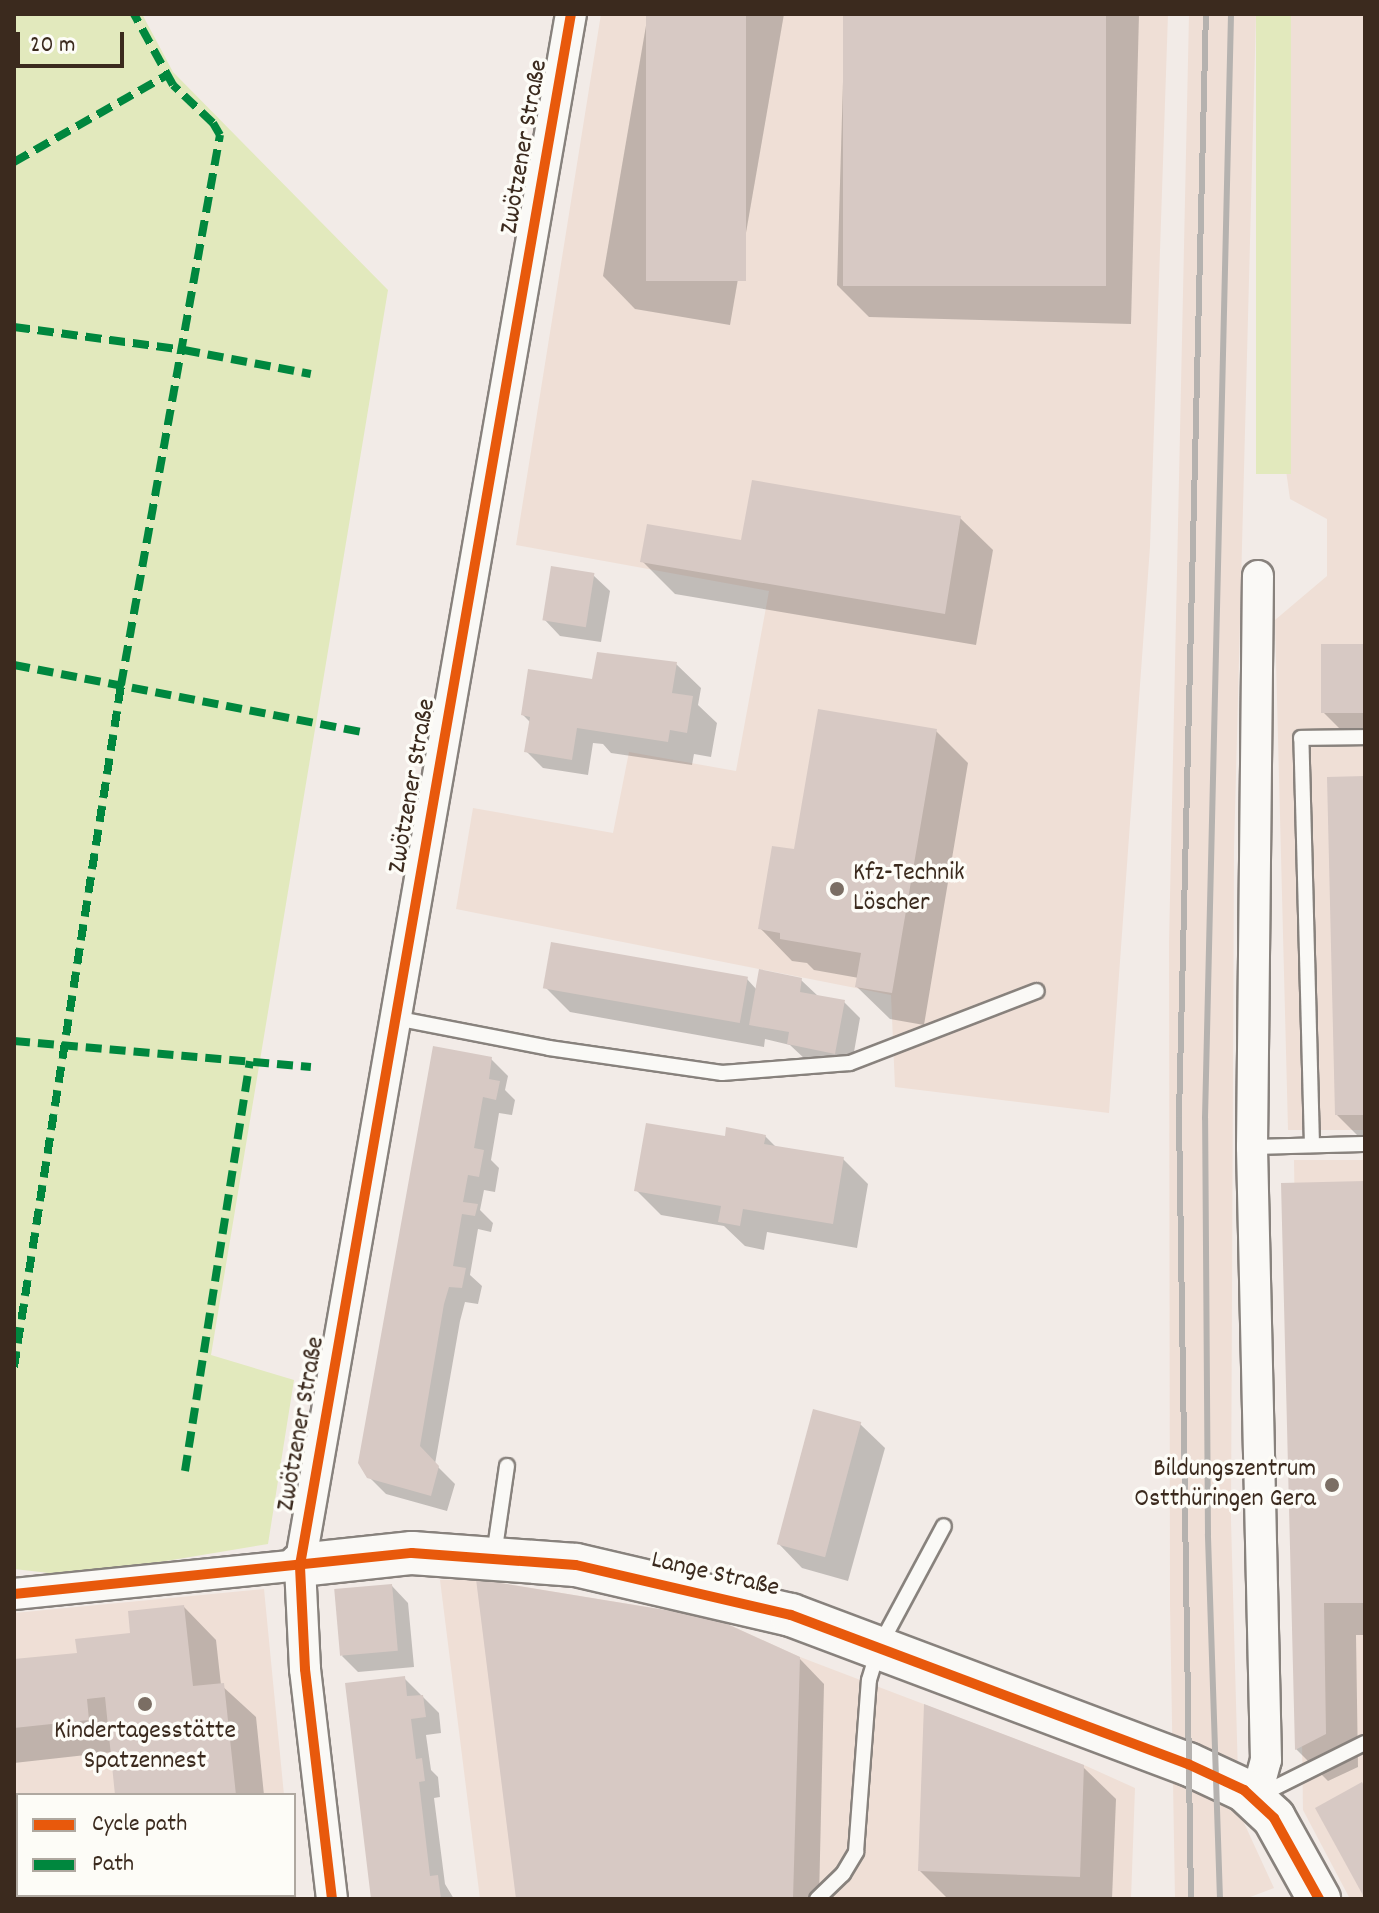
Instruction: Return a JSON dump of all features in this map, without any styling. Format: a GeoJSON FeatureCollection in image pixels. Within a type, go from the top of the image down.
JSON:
{"type":"FeatureCollection","features":[{"type":"Feature","properties":{"kind":"street","name":"Zwötzener Straße"},"geometry":{"type":"LineString","coordinates":[[332,1899],[305,1669],[300,1565],[571,14]]}},
{"type":"Feature","properties":{"kind":"street"},"geometry":{"type":"LineString","coordinates":[[1256,1797],[1266,1760],[1252,1147],[1258,576]]}},
{"type":"Feature","properties":{"kind":"street","name":"Lange Straße"},"geometry":{"type":"LineString","coordinates":[[14,1594],[412,1553],[576,1565],[776,1611],[1188,1764],[1256,1797],[1274,1818],[1319,1899]]}},
{"type":"Feature","properties":{"kind":"lane"},"geometry":{"type":"LineString","coordinates":[[1312,1145],[1301,738],[1365,737]]}},
{"type":"Feature","properties":{"kind":"lane"},"geometry":{"type":"LineString","coordinates":[[395,1018],[549,1048],[722,1073],[850,1063],[1037,991]]}},
{"type":"Feature","properties":{"kind":"lane"},"geometry":{"type":"LineString","coordinates":[[1252,1147],[1365,1144]]}},
{"type":"Feature","properties":{"kind":"lane"},"geometry":{"type":"LineString","coordinates":[[494,1559],[507,1466]]}},
{"type":"Feature","properties":{"kind":"lane"},"geometry":{"type":"LineString","coordinates":[[817,1899],[843,1874],[856,1852],[869,1680],[879,1647],[944,1526]]}},
{"type":"Feature","properties":{"kind":"lane"},"geometry":{"type":"LineString","coordinates":[[1256,1797],[1365,1743]]}},
{"type":"Feature","properties":{"kind":"shaded area"},"geometry":{"type":"Polygon","coordinates":[[[601,14],[1168,14],[1150,547],[1109,1113],[895,1087],[891,995],[456,909],[473,808],[613,833],[629,752],[736,771],[769,591],[516,545],[601,14]]]}},
{"type":"Feature","properties":{"kind":"shaded area"},"geometry":{"type":"Polygon","coordinates":[[[1189,14],[1256,14],[1234,850],[1231,1520],[1239,1812],[1274,1888],[1245,1899],[1175,1899],[1170,1605],[1169,943],[1189,14]]]}},
{"type":"Feature","properties":{"kind":"shaded area"},"geometry":{"type":"Polygon","coordinates":[[[1291,14],[1365,14],[1365,1130],[1288,1130],[1275,620],[1327,576],[1327,519],[1290,499],[1284,456],[1291,14]]]}},
{"type":"Feature","properties":{"kind":"shaded area","name":"Bildungszentrum Ostthüringen Gera"},"geometry":{"type":"Polygon","coordinates":[[[1294,1160],[1365,1160],[1365,1899],[1350,1899],[1303,1810],[1294,1160]]]}},
{"type":"Feature","properties":{"kind":"shaded area"},"geometry":{"type":"Polygon","coordinates":[[[476,1579],[714,1618],[800,1657],[1084,1765],[1135,1788],[1131,1899],[480,1899],[440,1580],[476,1579]]]}},
{"type":"Feature","properties":{"kind":"shaded area","name":"Kindertagesstätte Spatzennest"},"geometry":{"type":"Polygon","coordinates":[[[264,1589],[284,1793],[16,1793],[16,1897],[296,1897],[296,1893],[297,1899],[14,1899],[14,1613],[264,1589]]]}},
{"type":"Feature","properties":{"kind":"green space"},"geometry":{"type":"Polygon","coordinates":[[[14,14],[142,14],[173,72],[388,290],[211,1355],[294,1380],[268,1544],[76,1576],[14,1569],[14,14]]]}},
{"type":"Feature","properties":{"kind":"green space"},"geometry":{"type":"Polygon","coordinates":[[[1256,14],[1291,14],[1291,474],[1256,474],[1256,14]]]}},
{"type":"Feature","properties":{"kind":"building"},"geometry":{"type":"Polygon","coordinates":[[[646,14],[746,14],[746,281],[646,281],[646,14]]]}},
{"type":"Feature","properties":{"kind":"building"},"geometry":{"type":"Polygon","coordinates":[[[843,14],[1106,14],[1106,286],[843,286],[843,14]]]}},
{"type":"Feature","properties":{"kind":"building"},"geometry":{"type":"Polygon","coordinates":[[[752,480],[961,516],[945,614],[640,562],[647,524],[741,540],[752,480]]]}},
{"type":"Feature","properties":{"kind":"building"},"geometry":{"type":"Polygon","coordinates":[[[551,566],[594,573],[586,627],[542,620],[551,566]]]}},
{"type":"Feature","properties":{"kind":"building"},"geometry":{"type":"Polygon","coordinates":[[[1321,644],[1365,644],[1365,713],[1321,713],[1321,644]]]}},
{"type":"Feature","properties":{"kind":"building"},"geometry":{"type":"Polygon","coordinates":[[[597,652],[677,662],[672,693],[693,696],[687,733],[670,730],[668,742],[577,728],[572,760],[524,752],[530,717],[521,715],[528,669],[592,679],[597,652]]]}},
{"type":"Feature","properties":{"kind":"building","name":"Kfz-Technik Löscher"},"geometry":{"type":"Polygon","coordinates":[[[818,709],[937,729],[892,993],[855,987],[861,953],[780,939],[780,933],[758,929],[772,846],[794,849],[818,709]]]}},
{"type":"Feature","properties":{"kind":"building"},"geometry":{"type":"Polygon","coordinates":[[[1365,776],[1365,1115],[1335,1115],[1327,777],[1365,776]]]}},
{"type":"Feature","properties":{"kind":"building"},"geometry":{"type":"Polygon","coordinates":[[[551,942],[748,977],[740,1023],[543,988],[551,942]]]}},
{"type":"Feature","properties":{"kind":"building"},"geometry":{"type":"Polygon","coordinates":[[[759,969],[802,978],[800,992],[845,1000],[835,1054],[787,1044],[789,1032],[749,1025],[759,969]]]}},
{"type":"Feature","properties":{"kind":"building"},"geometry":{"type":"Polygon","coordinates":[[[433,1046],[492,1057],[489,1079],[500,1081],[496,1100],[483,1097],[474,1148],[484,1150],[479,1177],[468,1175],[463,1202],[478,1204],[475,1216],[462,1214],[453,1266],[466,1268],[462,1288],[449,1287],[444,1304],[420,1446],[439,1466],[431,1496],[367,1478],[358,1463],[433,1046]]]}},
{"type":"Feature","properties":{"kind":"building"},"geometry":{"type":"Polygon","coordinates":[[[646,1123],[725,1136],[726,1127],[766,1135],[764,1144],[844,1157],[833,1224],[743,1209],[740,1226],[718,1222],[721,1206],[634,1191],[646,1123]]]}},
{"type":"Feature","properties":{"kind":"building","name":"Bildungszentrum Ostthüringen Gera"},"geometry":{"type":"Polygon","coordinates":[[[1365,1181],[1365,1603],[1324,1603],[1326,1734],[1295,1750],[1281,1183],[1365,1181]]]}},
{"type":"Feature","properties":{"kind":"building"},"geometry":{"type":"Polygon","coordinates":[[[813,1409],[861,1422],[825,1557],[777,1544],[813,1409]]]}},
{"type":"Feature","properties":{"kind":"building"},"geometry":{"type":"Polygon","coordinates":[[[476,1579],[714,1618],[800,1657],[793,1899],[516,1899],[476,1579]]]}},
{"type":"Feature","properties":{"kind":"building"},"geometry":{"type":"Polygon","coordinates":[[[392,1584],[398,1651],[340,1656],[334,1589],[392,1584]]]}},
{"type":"Feature","properties":{"kind":"building"},"geometry":{"type":"Polygon","coordinates":[[[184,1605],[193,1686],[224,1683],[236,1793],[115,1793],[105,1697],[87,1699],[89,1720],[14,1728],[14,1659],[77,1653],[75,1639],[130,1633],[128,1611],[184,1605]]]}},
{"type":"Feature","properties":{"kind":"building"},"geometry":{"type":"Polygon","coordinates":[[[405,1676],[407,1696],[423,1695],[426,1717],[411,1719],[416,1759],[422,1758],[425,1781],[419,1782],[430,1876],[438,1875],[441,1899],[371,1899],[345,1683],[405,1676]]]}},
{"type":"Feature","properties":{"kind":"building"},"geometry":{"type":"Polygon","coordinates":[[[924,1704],[1084,1765],[1080,1877],[918,1871],[924,1704]]]}},
{"type":"Feature","properties":{"kind":"building"},"geometry":{"type":"Polygon","coordinates":[[[1362,1782],[1365,1788],[1365,1899],[1315,1808],[1362,1782]]]}},
{"type":"Feature","properties":{"kind":"railway"},"geometry":{"type":"LineString","coordinates":[[1191,1899],[1179,1115],[1206,14]]}},
{"type":"Feature","properties":{"kind":"railway"},"geometry":{"type":"LineString","coordinates":[[1220,1899],[1208,1534],[1205,1118],[1231,14]]}},
{"type":"Feature","properties":{"kind":"marked path"},"geometry":{"type":"LineString","coordinates":[[14,1367],[121,685],[220,135],[213,123],[173,85],[134,14]]}},
{"type":"Feature","properties":{"kind":"marked path"},"geometry":{"type":"LineString","coordinates":[[14,162],[167,75]]}},
{"type":"Feature","properties":{"kind":"marked path"},"geometry":{"type":"LineString","coordinates":[[14,327],[184,350],[311,374]]}},
{"type":"Feature","properties":{"kind":"marked path"},"geometry":{"type":"LineString","coordinates":[[14,665],[368,733]]}},
{"type":"Feature","properties":{"kind":"marked path"},"geometry":{"type":"LineString","coordinates":[[14,1041],[311,1067]]}},
{"type":"Feature","properties":{"kind":"marked path"},"geometry":{"type":"LineString","coordinates":[[185,1471],[250,1061]]}},
{"type":"Feature","properties":{"kind":"cycle path"},"geometry":{"type":"LineString","coordinates":[[332,1899],[305,1669],[300,1565],[571,14]]}},
{"type":"Feature","properties":{"kind":"cycle path"},"geometry":{"type":"LineString","coordinates":[[14,1594],[412,1553],[576,1565],[791,1615],[1188,1764],[1244,1790],[1274,1818],[1319,1899]]}},
{"type":"Feature","properties":{"kind":"place","name":"Kfz-Technik Löscher"},"geometry":{"type":"Point","coordinates":[837,889]}},
{"type":"Feature","properties":{"kind":"place","name":"Bildungszentrum Ostthüringen Gera"},"geometry":{"type":"Point","coordinates":[1332,1485]}},
{"type":"Feature","properties":{"kind":"place","name":"Kindertagesstätte Spatzennest"},"geometry":{"type":"Point","coordinates":[145,1704]}}]}
